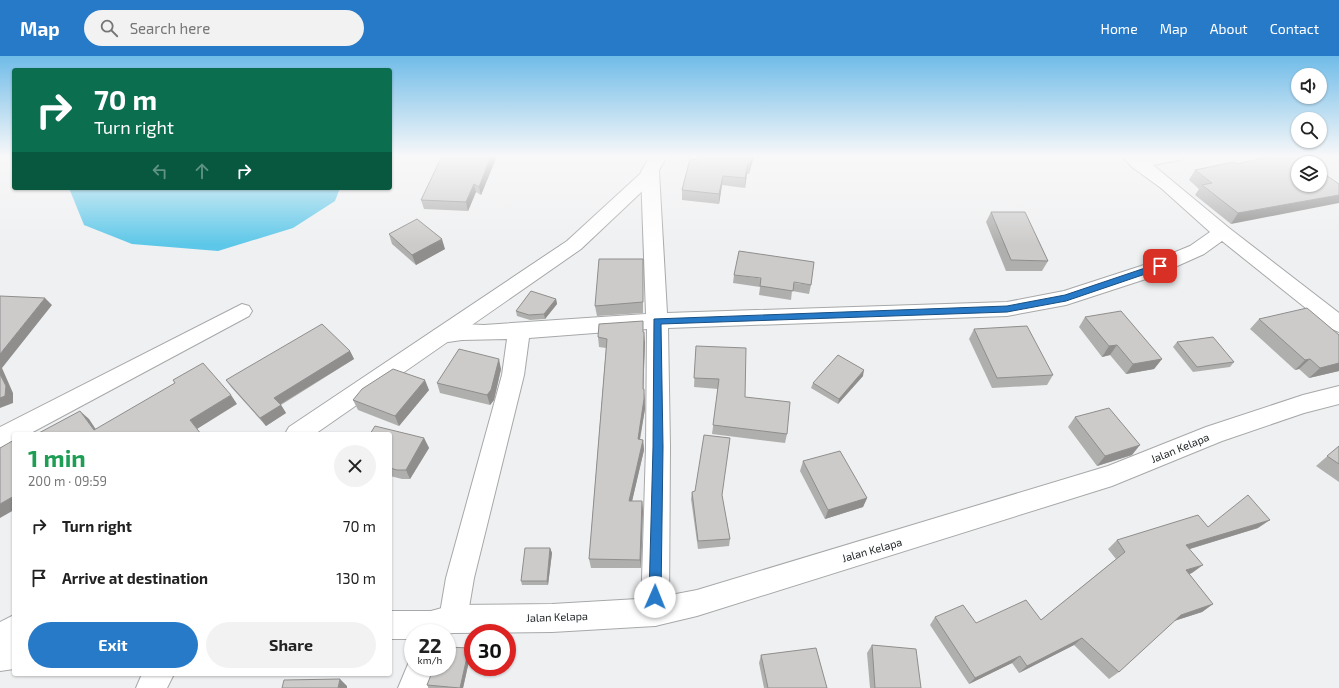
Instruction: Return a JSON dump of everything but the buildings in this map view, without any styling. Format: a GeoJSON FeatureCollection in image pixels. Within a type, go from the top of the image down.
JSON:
{"type":"FeatureCollection","features":[{"type":"Feature","properties":{"kind":"street"},"geometry":{"type":"LineString","coordinates":[[300,432],[441,335],[528,278],[574,245],[638,185]]}},
{"type":"Feature","properties":{"kind":"street"},"geometry":{"type":"LineString","coordinates":[[655,185],[658,447],[655,612]]}},
{"type":"Feature","properties":{"kind":"street"},"geometry":{"type":"LineString","coordinates":[[1169,185],[1222,232],[1339,324]]}},
{"type":"Feature","properties":{"kind":"street"},"geometry":{"type":"LineString","coordinates":[[441,335],[462,332],[484,333],[657,321],[896,312],[967,311],[1029,305],[1066,298],[1148,271],[1197,250],[1222,232]]}},
{"type":"Feature","properties":{"kind":"street"},"geometry":{"type":"LineString","coordinates":[[0,438],[242,311]]}},
{"type":"Feature","properties":{"kind":"street"},"geometry":{"type":"LineString","coordinates":[[439,624],[460,578],[513,375],[519,330]]}},
{"type":"Feature","properties":{"kind":"street","name":"Jalan Kelapa"},"geometry":{"type":"LineString","coordinates":[[456,625],[655,612],[697,603],[928,533],[1112,474],[1214,434],[1303,404],[1339,395]]}},
{"type":"Feature","properties":{"kind":"street","name":"Jalan Kelapa"},"geometry":{"type":"LineString","coordinates":[[392,625],[404,625]]}},
{"type":"Feature","properties":{"kind":"street"},"geometry":{"type":"LineString","coordinates":[[0,639],[12,630]]}},
{"type":"Feature","properties":{"kind":"street"},"geometry":{"type":"LineString","coordinates":[[0,656],[12,654]]}},
{"type":"Feature","properties":{"kind":"street"},"geometry":{"type":"LineString","coordinates":[[151,688],[158,676]]}},
{"type":"Feature","properties":{"kind":"street"},"geometry":{"type":"LineString","coordinates":[[414,688],[418,676]]}},
{"type":"Feature","properties":{"kind":"water"},"geometry":{"type":"Polygon","coordinates":[[[70,190],[339,190],[335,201],[293,228],[218,251],[132,244],[84,225],[70,190]]]}},
{"type":"Feature","properties":{"kind":"route"},"geometry":{"type":"LineString","coordinates":[[655,597],[658,447],[657,321],[1007,309],[1066,298],[1160,266]]}}]}
